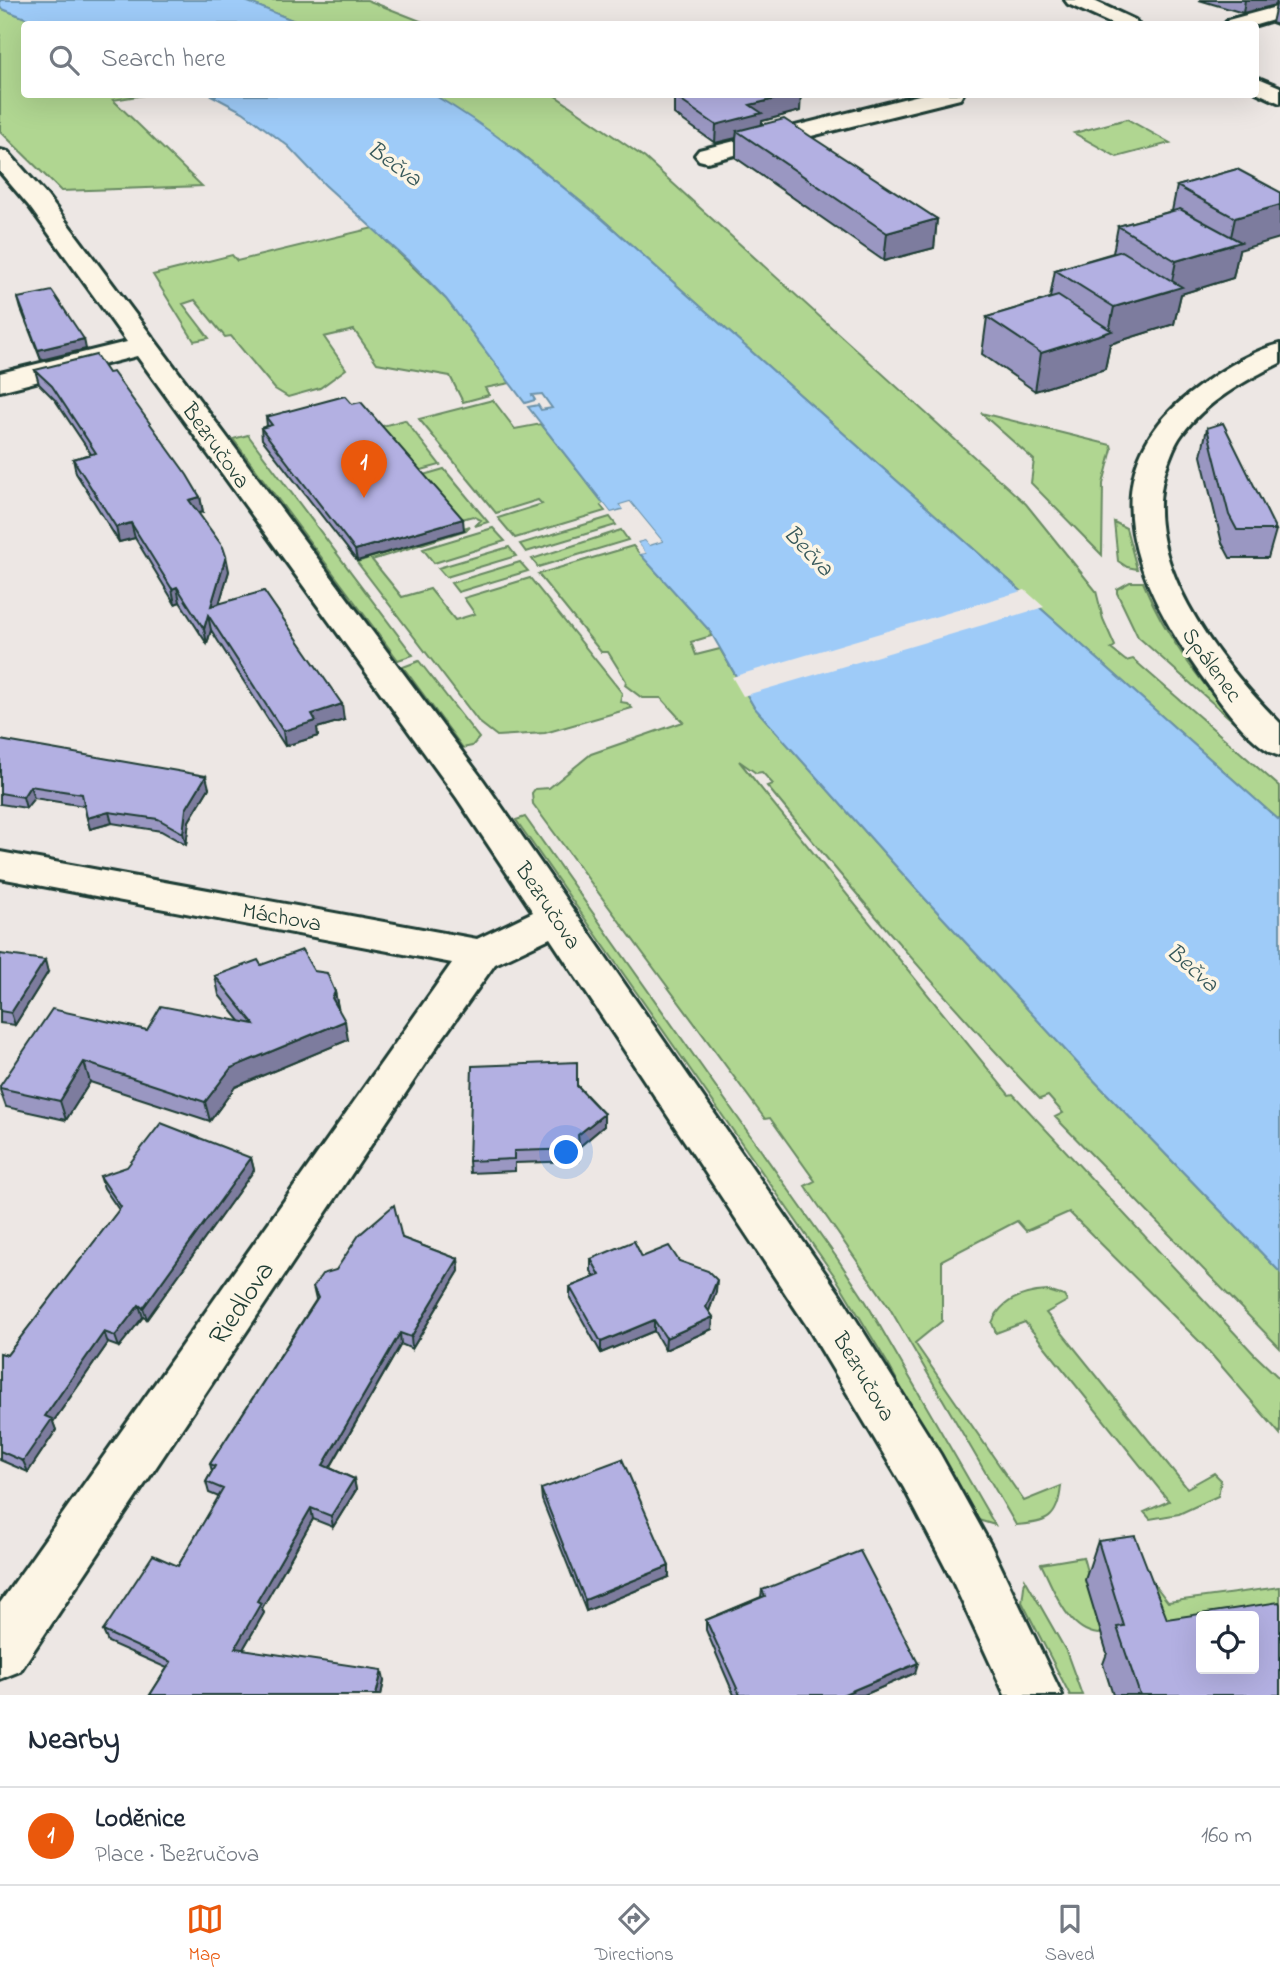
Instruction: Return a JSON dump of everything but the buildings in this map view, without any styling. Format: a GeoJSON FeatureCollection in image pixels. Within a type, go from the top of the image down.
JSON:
{"type":"FeatureCollection","features":[{"type":"Feature","properties":{"kind":"street"},"geometry":{"type":"LineString","coordinates":[[1075,0],[1121,21]]}},
{"type":"Feature","properties":{"kind":"street"},"geometry":{"type":"LineString","coordinates":[[1246,21],[1280,12]]}},
{"type":"Feature","properties":{"kind":"street"},"geometry":{"type":"LineString","coordinates":[[1259,86],[1280,96]]}},
{"type":"Feature","properties":{"kind":"street"},"geometry":{"type":"LineString","coordinates":[[707,155],[936,98]]}},
{"type":"Feature","properties":{"kind":"street","name":"Bezručova"},"geometry":{"type":"LineString","coordinates":[[0,156],[37,201],[470,789],[824,1311],[870,1382],[972,1564],[1034,1695]]}},
{"type":"Feature","properties":{"kind":"street"},"geometry":{"type":"LineString","coordinates":[[0,382],[143,346]]}},
{"type":"Feature","properties":{"kind":"street","name":"Spálenec"},"geometry":{"type":"LineString","coordinates":[[1280,352],[1208,393],[1181,418],[1162,441],[1146,475],[1144,508],[1157,576],[1203,656],[1235,696],[1280,744]]}},
{"type":"Feature","properties":{"kind":"street","name":"Máchova"},"geometry":{"type":"LineString","coordinates":[[0,865],[481,954]]}},
{"type":"Feature","properties":{"kind":"street"},"geometry":{"type":"LineString","coordinates":[[481,954],[556,917]]}},
{"type":"Feature","properties":{"kind":"street","name":"Riedlova"},"geometry":{"type":"LineString","coordinates":[[0,1651],[424,1032],[481,954]]}},
{"type":"Feature","properties":{"kind":"green space"},"geometry":{"type":"Polygon","coordinates":[[[243,0],[367,0],[420,21],[295,21],[243,0]]]}},
{"type":"Feature","properties":{"kind":"green space"},"geometry":{"type":"Polygon","coordinates":[[[0,8],[33,21],[21,21],[21,98],[125,98],[113,100],[202,186],[61,191],[0,131],[0,8]]]}},
{"type":"Feature","properties":{"kind":"green space"},"geometry":{"type":"Polygon","coordinates":[[[438,98],[558,98],[645,158],[1026,504],[1096,591],[1103,619],[1115,646],[1111,649],[1126,661],[1133,659],[1280,787],[1280,821],[601,218],[518,151],[438,98]]]}},
{"type":"Feature","properties":{"kind":"green space"},"geometry":{"type":"Polygon","coordinates":[[[1127,119],[1170,143],[1117,157],[1074,133],[1127,119]]]}},
{"type":"Feature","properties":{"kind":"green space"},"geometry":{"type":"Polygon","coordinates":[[[373,228],[446,299],[510,383],[485,388],[489,395],[463,402],[450,376],[377,363],[354,330],[324,337],[346,369],[320,388],[288,397],[275,389],[231,336],[225,337],[195,300],[183,304],[209,338],[194,341],[153,275],[232,255],[237,261],[373,228]]]}},
{"type":"Feature","properties":{"kind":"green space"},"geometry":{"type":"Polygon","coordinates":[[[493,400],[515,429],[541,424],[604,504],[601,506],[605,511],[515,538],[498,518],[542,504],[538,500],[496,513],[419,419],[493,400]]]}},
{"type":"Feature","properties":{"kind":"green space"},"geometry":{"type":"Polygon","coordinates":[[[981,413],[1111,445],[1103,484],[1102,555],[1031,483],[1034,460],[981,413]]]}},
{"type":"Feature","properties":{"kind":"green space"},"geometry":{"type":"Polygon","coordinates":[[[405,420],[440,465],[414,472],[375,428],[405,420]]]}},
{"type":"Feature","properties":{"kind":"green space"},"geometry":{"type":"Polygon","coordinates":[[[248,435],[413,655],[398,660],[233,439],[248,435]]]}},
{"type":"Feature","properties":{"kind":"green space"},"geometry":{"type":"Polygon","coordinates":[[[444,469],[488,522],[475,526],[481,520],[473,516],[443,524],[406,480],[444,469]]]}},
{"type":"Feature","properties":{"kind":"green space"},"geometry":{"type":"Polygon","coordinates":[[[610,517],[616,525],[526,552],[520,544],[610,517]]]}},
{"type":"Feature","properties":{"kind":"green space"},"geometry":{"type":"Polygon","coordinates":[[[1114,522],[1126,528],[1137,569],[1118,561],[1114,522]]]}},
{"type":"Feature","properties":{"kind":"green space"},"geometry":{"type":"Polygon","coordinates":[[[470,526],[466,530],[372,560],[402,597],[430,589],[455,620],[475,614],[464,598],[530,578],[622,693],[620,702],[627,703],[632,708],[545,733],[497,736],[479,722],[357,562],[470,526]]]}},
{"type":"Feature","properties":{"kind":"green space"},"geometry":{"type":"Polygon","coordinates":[[[493,528],[505,541],[434,563],[423,549],[493,528]]]}},
{"type":"Feature","properties":{"kind":"green space"},"geometry":{"type":"Polygon","coordinates":[[[621,530],[628,540],[538,567],[532,559],[621,530]]]}},
{"type":"Feature","properties":{"kind":"green space"},"geometry":{"type":"Polygon","coordinates":[[[633,546],[710,631],[711,636],[691,642],[696,655],[720,649],[754,707],[918,891],[1083,1069],[1280,1272],[1280,1348],[1055,1117],[1063,1113],[1048,1096],[1040,1099],[969,1023],[767,786],[773,784],[762,772],[756,773],[739,761],[1009,1095],[1013,1094],[1280,1379],[1280,1434],[1205,1347],[1069,1212],[1026,1231],[1017,1221],[942,1260],[942,1321],[915,1343],[1024,1501],[1061,1486],[1057,1506],[1049,1517],[1036,1523],[1016,1525],[889,1307],[805,1186],[815,1181],[770,1118],[765,1119],[533,804],[532,793],[535,789],[549,788],[591,754],[683,722],[661,698],[642,698],[625,685],[626,681],[608,652],[601,652],[538,574],[633,546]]]}},
{"type":"Feature","properties":{"kind":"green space"},"geometry":{"type":"Polygon","coordinates":[[[509,547],[516,556],[446,577],[438,568],[509,547]]]}},
{"type":"Feature","properties":{"kind":"green space"},"geometry":{"type":"Polygon","coordinates":[[[520,562],[528,571],[458,592],[451,583],[520,562]]]}},
{"type":"Feature","properties":{"kind":"green space"},"geometry":{"type":"Polygon","coordinates":[[[1130,582],[1143,582],[1163,623],[1186,660],[1242,729],[1138,637],[1117,593],[1117,589],[1130,582]]]}},
{"type":"Feature","properties":{"kind":"green space"},"geometry":{"type":"Polygon","coordinates":[[[419,661],[479,738],[472,746],[463,748],[403,667],[419,661]]]}},
{"type":"Feature","properties":{"kind":"green space"},"geometry":{"type":"Polygon","coordinates":[[[525,817],[837,1258],[866,1302],[995,1525],[975,1519],[969,1513],[888,1364],[836,1278],[516,820],[525,817]]]}},
{"type":"Feature","properties":{"kind":"green space"},"geometry":{"type":"Polygon","coordinates":[[[1048,1291],[1064,1296],[1067,1301],[1046,1313],[1187,1488],[1214,1473],[1221,1480],[1218,1496],[1179,1514],[1150,1519],[1144,1512],[1169,1501],[1025,1322],[996,1333],[992,1323],[1001,1308],[1023,1295],[1048,1291]]]}},
{"type":"Feature","properties":{"kind":"green space"},"geometry":{"type":"Polygon","coordinates":[[[1083,1557],[1089,1579],[1144,1571],[1168,1602],[1280,1587],[1280,1606],[1248,1611],[1196,1611],[1196,1619],[1098,1634],[1087,1631],[1070,1617],[1041,1564],[1083,1557]]]}},
{"type":"Feature","properties":{"kind":"green space"},"geometry":{"type":"Polygon","coordinates":[[[1025,1579],[1066,1651],[1082,1695],[1070,1695],[1022,1602],[1025,1579]]]}},
{"type":"Feature","properties":{"kind":"water"},"geometry":{"type":"Polygon","coordinates":[[[0,0],[243,0],[295,21],[33,21],[0,8],[0,0]]]}},
{"type":"Feature","properties":{"kind":"water","name":"Bečva"},"geometry":{"type":"Polygon","coordinates":[[[217,98],[439,98],[478,123],[601,218],[1280,821],[1280,1272],[1083,1069],[918,891],[754,707],[710,631],[640,554],[645,553],[637,542],[645,540],[650,545],[662,541],[630,502],[620,505],[624,509],[611,513],[528,407],[538,405],[541,410],[552,408],[542,394],[532,395],[535,400],[525,403],[446,299],[413,265],[325,185],[288,146],[243,112],[217,98]]]}},
{"type":"Feature","properties":{"kind":"pier"},"geometry":{"type":"Polygon","coordinates":[[[630,502],[662,541],[649,545],[645,540],[637,542],[646,553],[640,554],[633,543],[634,539],[645,536],[651,541],[656,539],[628,506],[626,512],[611,516],[601,505],[604,504],[611,513],[623,510],[620,505],[630,502]]]}},
{"type":"Feature","properties":{"kind":"pier"},"geometry":{"type":"Polygon","coordinates":[[[1025,590],[1044,607],[743,696],[732,677],[1025,590]]]}},
{"type":"Feature","properties":{"kind":"place","name":"Loděnice"},"geometry":{"type":"Point","coordinates":[364,498]}}]}
